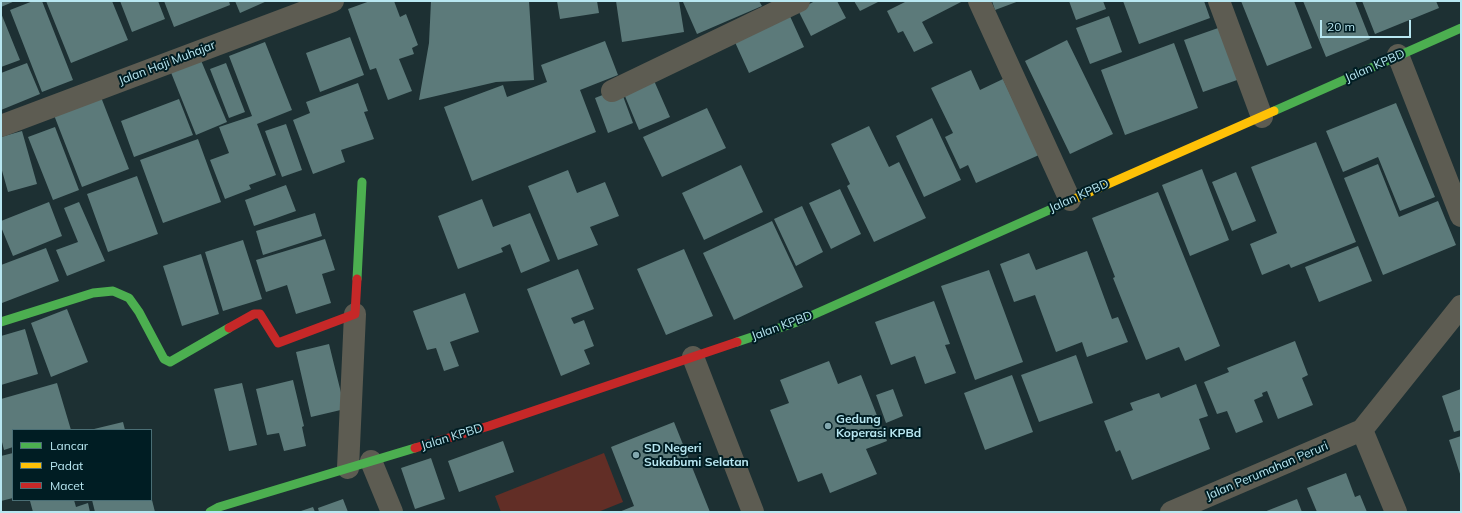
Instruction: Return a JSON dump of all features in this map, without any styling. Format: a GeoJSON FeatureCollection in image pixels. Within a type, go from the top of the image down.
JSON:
{"type":"FeatureCollection","features":[{"type":"Feature","properties":{"kind":"street","name":"Jalan Haji Muhajar"},"geometry":{"type":"LineString","coordinates":[[1,126],[333,1]]}},
{"type":"Feature","properties":{"kind":"street"},"geometry":{"type":"LineString","coordinates":[[612,91],[799,1]]}},
{"type":"Feature","properties":{"kind":"street"},"geometry":{"type":"LineString","coordinates":[[978,1],[1070,200]]}},
{"type":"Feature","properties":{"kind":"street"},"geometry":{"type":"LineString","coordinates":[[1219,1],[1262,117]]}},
{"type":"Feature","properties":{"kind":"street","name":"Jalan KPBD"},"geometry":{"type":"LineString","coordinates":[[210,512],[219,507],[443,440],[797,322],[1461,28]]}},
{"type":"Feature","properties":{"kind":"street"},"geometry":{"type":"LineString","coordinates":[[1398,55],[1461,216]]}},
{"type":"Feature","properties":{"kind":"street"},"geometry":{"type":"LineString","coordinates":[[348,468],[348,434],[362,182]]}},
{"type":"Feature","properties":{"kind":"street"},"geometry":{"type":"LineString","coordinates":[[1,322],[93,293],[113,291],[129,298],[139,312],[164,359],[170,362],[254,314],[260,314],[278,343],[355,314]]}},
{"type":"Feature","properties":{"kind":"street","name":"Jalan Perumahan Peruri"},"geometry":{"type":"LineString","coordinates":[[1171,512],[1362,430],[1461,306]]}},
{"type":"Feature","properties":{"kind":"street"},"geometry":{"type":"LineString","coordinates":[[693,357],[753,512]]}},
{"type":"Feature","properties":{"kind":"street"},"geometry":{"type":"LineString","coordinates":[[1362,430],[1396,512]]}},
{"type":"Feature","properties":{"kind":"street"},"geometry":{"type":"LineString","coordinates":[[374,460],[392,512]]}},
{"type":"Feature","properties":{"kind":"shaded area"},"geometry":{"type":"Polygon","coordinates":[[[604,453],[623,502],[598,512],[501,512],[495,496],[604,453]]]}},
{"type":"Feature","properties":{"kind":"building"},"geometry":{"type":"Polygon","coordinates":[[[1,1],[15,1],[1,7],[1,1]]]}},
{"type":"Feature","properties":{"kind":"building"},"geometry":{"type":"Polygon","coordinates":[[[33,1],[42,1],[73,80],[42,92],[10,10],[33,1]]]}},
{"type":"Feature","properties":{"kind":"building"},"geometry":{"type":"Polygon","coordinates":[[[46,1],[112,1],[128,40],[71,63],[46,1]]]}},
{"type":"Feature","properties":{"kind":"building"},"geometry":{"type":"Polygon","coordinates":[[[120,1],[158,1],[165,19],[132,32],[120,1]]]}},
{"type":"Feature","properties":{"kind":"building"},"geometry":{"type":"Polygon","coordinates":[[[164,1],[229,1],[230,5],[174,27],[164,1]]]}},
{"type":"Feature","properties":{"kind":"building"},"geometry":{"type":"Polygon","coordinates":[[[235,1],[267,1],[240,13],[235,1]]]}},
{"type":"Feature","properties":{"kind":"building"},"geometry":{"type":"Polygon","coordinates":[[[370,1],[394,1],[400,17],[406,14],[418,45],[412,48],[414,54],[399,59],[412,91],[388,100],[376,68],[370,70],[348,9],[370,1]]]}},
{"type":"Feature","properties":{"kind":"building"},"geometry":{"type":"Polygon","coordinates":[[[431,1],[529,1],[534,80],[496,82],[419,100],[429,43],[431,1]]]}},
{"type":"Feature","properties":{"kind":"building"},"geometry":{"type":"Polygon","coordinates":[[[557,1],[597,1],[599,13],[560,19],[557,1]]]}},
{"type":"Feature","properties":{"kind":"building"},"geometry":{"type":"Polygon","coordinates":[[[616,1],[679,1],[684,32],[622,42],[616,1]]]}},
{"type":"Feature","properties":{"kind":"building"},"geometry":{"type":"Polygon","coordinates":[[[759,1],[762,6],[697,34],[683,2],[759,1]]]}},
{"type":"Feature","properties":{"kind":"building"},"geometry":{"type":"Polygon","coordinates":[[[815,1],[837,1],[846,18],[811,36],[798,10],[815,1]]]}},
{"type":"Feature","properties":{"kind":"building"},"geometry":{"type":"Polygon","coordinates":[[[854,1],[880,1],[860,11],[854,1]]]}},
{"type":"Feature","properties":{"kind":"building"},"geometry":{"type":"Polygon","coordinates":[[[907,1],[963,1],[922,22],[933,43],[914,52],[903,31],[898,33],[887,11],[907,1]]]}},
{"type":"Feature","properties":{"kind":"building"},"geometry":{"type":"Polygon","coordinates":[[[992,1],[1019,1],[995,10],[992,1]]]}},
{"type":"Feature","properties":{"kind":"building"},"geometry":{"type":"Polygon","coordinates":[[[1069,1],[1103,1],[1106,9],[1076,20],[1069,1]]]}},
{"type":"Feature","properties":{"kind":"building"},"geometry":{"type":"Polygon","coordinates":[[[1123,1],[1204,1],[1210,18],[1139,44],[1123,1]]]}},
{"type":"Feature","properties":{"kind":"building"},"geometry":{"type":"Polygon","coordinates":[[[1241,1],[1294,1],[1312,48],[1267,66],[1241,1]]]}},
{"type":"Feature","properties":{"kind":"building"},"geometry":{"type":"Polygon","coordinates":[[[1303,1],[1355,1],[1370,39],[1326,57],[1303,1]]]}},
{"type":"Feature","properties":{"kind":"building"},"geometry":{"type":"Polygon","coordinates":[[[1362,1],[1436,1],[1439,8],[1375,34],[1362,1]]]}},
{"type":"Feature","properties":{"kind":"building"},"geometry":{"type":"Polygon","coordinates":[[[1,13],[20,60],[1,67],[1,13]]]}},
{"type":"Feature","properties":{"kind":"building"},"geometry":{"type":"Polygon","coordinates":[[[789,14],[804,47],[749,73],[734,40],[789,14]]]}},
{"type":"Feature","properties":{"kind":"building"},"geometry":{"type":"Polygon","coordinates":[[[1109,16],[1122,52],[1090,64],[1076,28],[1109,16]]]}},
{"type":"Feature","properties":{"kind":"building"},"geometry":{"type":"Polygon","coordinates":[[[1221,27],[1240,79],[1203,92],[1184,40],[1221,27]]]}},
{"type":"Feature","properties":{"kind":"building"},"geometry":{"type":"Polygon","coordinates":[[[350,37],[364,75],[320,92],[306,53],[350,37]]]}},
{"type":"Feature","properties":{"kind":"building"},"geometry":{"type":"Polygon","coordinates":[[[1067,40],[1113,134],[1070,154],[1025,61],[1067,40]]]}},
{"type":"Feature","properties":{"kind":"building"},"geometry":{"type":"Polygon","coordinates":[[[605,41],[618,75],[580,90],[596,132],[472,181],[444,107],[503,85],[507,97],[547,82],[541,65],[605,41]]]}},
{"type":"Feature","properties":{"kind":"building"},"geometry":{"type":"Polygon","coordinates":[[[265,42],[292,110],[257,124],[276,175],[249,185],[251,189],[225,199],[210,160],[229,153],[219,127],[252,116],[229,56],[265,42]]]}},
{"type":"Feature","properties":{"kind":"building"},"geometry":{"type":"Polygon","coordinates":[[[1174,43],[1198,108],[1125,135],[1101,70],[1174,43]]]}},
{"type":"Feature","properties":{"kind":"building"},"geometry":{"type":"Polygon","coordinates":[[[200,58],[227,122],[196,135],[170,70],[200,58]]]}},
{"type":"Feature","properties":{"kind":"building"},"geometry":{"type":"Polygon","coordinates":[[[27,63],[40,94],[1,110],[1,73],[27,63]]]}},
{"type":"Feature","properties":{"kind":"building"},"geometry":{"type":"Polygon","coordinates":[[[226,63],[245,112],[229,118],[210,69],[226,63]]]}},
{"type":"Feature","properties":{"kind":"building"},"geometry":{"type":"Polygon","coordinates":[[[971,70],[980,90],[1003,79],[1039,155],[976,183],[968,165],[960,169],[945,137],[953,133],[931,88],[971,70]]]}},
{"type":"Feature","properties":{"kind":"building"},"geometry":{"type":"Polygon","coordinates":[[[652,76],[670,117],[639,130],[622,89],[652,76]]]}},
{"type":"Feature","properties":{"kind":"building"},"geometry":{"type":"Polygon","coordinates":[[[358,83],[368,111],[364,112],[374,139],[341,150],[345,162],[313,174],[293,120],[310,113],[306,102],[358,83]]]}},
{"type":"Feature","properties":{"kind":"building"},"geometry":{"type":"Polygon","coordinates":[[[620,88],[633,123],[608,133],[595,98],[620,88]]]}},
{"type":"Feature","properties":{"kind":"building"},"geometry":{"type":"Polygon","coordinates":[[[99,92],[129,169],[82,187],[52,110],[99,92]]]}},
{"type":"Feature","properties":{"kind":"building"},"geometry":{"type":"Polygon","coordinates":[[[179,99],[193,135],[134,157],[121,121],[179,99]]]}},
{"type":"Feature","properties":{"kind":"building"},"geometry":{"type":"Polygon","coordinates":[[[1396,103],[1435,197],[1400,211],[1378,157],[1343,172],[1326,131],[1396,103]]]}},
{"type":"Feature","properties":{"kind":"building"},"geometry":{"type":"Polygon","coordinates":[[[707,108],[726,148],[662,177],[643,137],[707,108]]]}},
{"type":"Feature","properties":{"kind":"building"},"geometry":{"type":"Polygon","coordinates":[[[932,118],[961,180],[924,197],[896,136],[932,118]]]}},
{"type":"Feature","properties":{"kind":"building"},"geometry":{"type":"Polygon","coordinates":[[[286,124],[302,170],[282,177],[265,131],[286,124]]]}},
{"type":"Feature","properties":{"kind":"building"},"geometry":{"type":"Polygon","coordinates":[[[869,126],[889,167],[899,162],[926,218],[874,242],[847,186],[850,184],[831,144],[869,126]]]}},
{"type":"Feature","properties":{"kind":"building"},"geometry":{"type":"Polygon","coordinates":[[[55,127],[79,190],[53,200],[28,137],[55,127]]]}},
{"type":"Feature","properties":{"kind":"building"},"geometry":{"type":"Polygon","coordinates":[[[22,131],[37,184],[8,192],[1,167],[1,137],[22,131]]]}},
{"type":"Feature","properties":{"kind":"building"},"geometry":{"type":"Polygon","coordinates":[[[198,139],[221,202],[163,223],[140,160],[198,139]]]}},
{"type":"Feature","properties":{"kind":"building"},"geometry":{"type":"Polygon","coordinates":[[[1316,142],[1356,242],[1291,268],[1289,264],[1262,275],[1250,244],[1277,233],[1251,167],[1316,142]]]}},
{"type":"Feature","properties":{"kind":"building"},"geometry":{"type":"Polygon","coordinates":[[[1378,164],[1399,217],[1438,201],[1456,245],[1383,275],[1344,178],[1378,164]]]}},
{"type":"Feature","properties":{"kind":"building"},"geometry":{"type":"Polygon","coordinates":[[[741,165],[763,212],[704,240],[682,193],[741,165]]]}},
{"type":"Feature","properties":{"kind":"building"},"geometry":{"type":"Polygon","coordinates":[[[1202,169],[1229,240],[1190,256],[1162,185],[1202,169]]]}},
{"type":"Feature","properties":{"kind":"building"},"geometry":{"type":"Polygon","coordinates":[[[568,170],[577,193],[605,182],[619,216],[590,227],[598,245],[558,260],[528,186],[568,170]]]}},
{"type":"Feature","properties":{"kind":"building"},"geometry":{"type":"Polygon","coordinates":[[[1236,172],[1256,221],[1232,231],[1212,182],[1236,172]]]}},
{"type":"Feature","properties":{"kind":"building"},"geometry":{"type":"Polygon","coordinates":[[[137,176],[158,234],[108,252],[87,194],[137,176]]]}},
{"type":"Feature","properties":{"kind":"building"},"geometry":{"type":"Polygon","coordinates":[[[286,185],[296,211],[254,226],[245,200],[286,185]]]}},
{"type":"Feature","properties":{"kind":"building"},"geometry":{"type":"Polygon","coordinates":[[[840,189],[861,234],[831,249],[809,203],[840,189]]]}},
{"type":"Feature","properties":{"kind":"building"},"geometry":{"type":"Polygon","coordinates":[[[1158,192],[1220,346],[1185,361],[1179,347],[1146,360],[1113,278],[1115,277],[1092,218],[1158,192]]]}},
{"type":"Feature","properties":{"kind":"building"},"geometry":{"type":"Polygon","coordinates":[[[482,199],[493,227],[530,213],[550,261],[521,273],[510,244],[501,248],[503,252],[458,269],[438,216],[482,199]]]}},
{"type":"Feature","properties":{"kind":"building"},"geometry":{"type":"Polygon","coordinates":[[[49,202],[62,236],[13,256],[1,227],[1,221],[49,202]]]}},
{"type":"Feature","properties":{"kind":"building"},"geometry":{"type":"Polygon","coordinates":[[[79,202],[105,261],[67,276],[56,250],[78,242],[64,208],[79,202]]]}},
{"type":"Feature","properties":{"kind":"building"},"geometry":{"type":"Polygon","coordinates":[[[802,206],[823,252],[796,266],[774,219],[802,206]]]}},
{"type":"Feature","properties":{"kind":"building"},"geometry":{"type":"Polygon","coordinates":[[[315,213],[322,236],[263,255],[256,231],[315,213]]]}},
{"type":"Feature","properties":{"kind":"building"},"geometry":{"type":"Polygon","coordinates":[[[772,221],[803,287],[734,320],[703,253],[772,221]]]}},
{"type":"Feature","properties":{"kind":"building"},"geometry":{"type":"Polygon","coordinates":[[[325,239],[335,270],[322,274],[331,303],[296,314],[287,285],[266,292],[256,260],[325,239]]]}},
{"type":"Feature","properties":{"kind":"building"},"geometry":{"type":"Polygon","coordinates":[[[243,240],[262,299],[223,311],[205,252],[243,240]]]}},
{"type":"Feature","properties":{"kind":"building"},"geometry":{"type":"Polygon","coordinates":[[[1358,246],[1372,281],[1319,302],[1305,267],[1358,246]]]}},
{"type":"Feature","properties":{"kind":"building"},"geometry":{"type":"Polygon","coordinates":[[[46,248],[59,281],[2,303],[1,265],[46,248]]]}},
{"type":"Feature","properties":{"kind":"building"},"geometry":{"type":"Polygon","coordinates":[[[684,249],[713,316],[666,335],[637,269],[684,249]]]}},
{"type":"Feature","properties":{"kind":"building"},"geometry":{"type":"Polygon","coordinates":[[[1087,251],[1112,319],[1118,317],[1128,342],[1087,357],[1082,342],[1056,352],[1035,295],[1014,302],[1000,264],[1029,253],[1036,270],[1087,251]]]}},
{"type":"Feature","properties":{"kind":"building"},"geometry":{"type":"Polygon","coordinates":[[[201,254],[219,314],[182,326],[163,266],[201,254]]]}},
{"type":"Feature","properties":{"kind":"building"},"geometry":{"type":"Polygon","coordinates":[[[578,269],[594,309],[571,318],[574,324],[584,320],[594,346],[584,350],[590,364],[561,376],[527,289],[578,269]]]}},
{"type":"Feature","properties":{"kind":"building"},"geometry":{"type":"Polygon","coordinates":[[[989,270],[1023,362],[975,380],[941,286],[989,270]]]}},
{"type":"Feature","properties":{"kind":"building"},"geometry":{"type":"Polygon","coordinates":[[[465,293],[479,332],[450,342],[459,366],[444,371],[436,348],[427,350],[413,311],[465,293]]]}},
{"type":"Feature","properties":{"kind":"building"},"geometry":{"type":"Polygon","coordinates":[[[934,301],[950,344],[945,345],[956,373],[925,384],[915,356],[891,365],[875,322],[934,301]]]}},
{"type":"Feature","properties":{"kind":"building"},"geometry":{"type":"Polygon","coordinates":[[[67,309],[88,362],[51,377],[31,323],[67,309]]]}},
{"type":"Feature","properties":{"kind":"building"},"geometry":{"type":"Polygon","coordinates":[[[25,329],[38,374],[1,385],[1,336],[25,329]]]}},
{"type":"Feature","properties":{"kind":"building"},"geometry":{"type":"Polygon","coordinates":[[[1295,341],[1308,375],[1302,378],[1313,405],[1278,419],[1267,391],[1262,393],[1263,396],[1254,400],[1263,422],[1236,433],[1227,411],[1217,414],[1204,382],[1229,372],[1227,368],[1295,341]]]}},
{"type":"Feature","properties":{"kind":"building"},"geometry":{"type":"Polygon","coordinates":[[[329,344],[345,409],[311,417],[296,352],[329,344]]]}},
{"type":"Feature","properties":{"kind":"building"},"geometry":{"type":"Polygon","coordinates":[[[1076,355],[1093,403],[1039,422],[1021,375],[1076,355]]]}},
{"type":"Feature","properties":{"kind":"building","name":"Gedung Koperasi KPBd"},"geometry":{"type":"Polygon","coordinates":[[[829,361],[838,384],[861,375],[887,441],[866,449],[877,474],[830,493],[822,473],[798,482],[770,410],[789,403],[780,380],[829,361]]]}},
{"type":"Feature","properties":{"kind":"building"},"geometry":{"type":"Polygon","coordinates":[[[1012,375],[1033,432],[985,450],[964,393],[1012,375]]]}},
{"type":"Feature","properties":{"kind":"building"},"geometry":{"type":"Polygon","coordinates":[[[293,380],[304,426],[302,427],[306,446],[284,451],[279,433],[267,435],[256,389],[293,380]]]}},
{"type":"Feature","properties":{"kind":"building"},"geometry":{"type":"Polygon","coordinates":[[[57,383],[71,429],[12,429],[12,447],[4,450],[1,438],[1,399],[57,383]]]}},
{"type":"Feature","properties":{"kind":"building"},"geometry":{"type":"Polygon","coordinates":[[[242,383],[257,445],[229,451],[214,389],[242,383]]]}},
{"type":"Feature","properties":{"kind":"building"},"geometry":{"type":"Polygon","coordinates":[[[1196,384],[1208,416],[1199,419],[1210,449],[1132,480],[1120,450],[1116,452],[1104,421],[1133,410],[1130,403],[1159,393],[1161,398],[1196,384]]]}},
{"type":"Feature","properties":{"kind":"building"},"geometry":{"type":"Polygon","coordinates":[[[893,389],[903,416],[886,423],[876,395],[893,389]]]}},
{"type":"Feature","properties":{"kind":"building"},"geometry":{"type":"Polygon","coordinates":[[[1461,389],[1461,430],[1454,432],[1442,396],[1461,389]]]}},
{"type":"Feature","properties":{"kind":"building"},"geometry":{"type":"Polygon","coordinates":[[[123,422],[125,429],[94,429],[123,422]]]}},
{"type":"Feature","properties":{"kind":"building"},"geometry":{"type":"Polygon","coordinates":[[[674,422],[710,512],[619,512],[634,506],[611,447],[674,422]]]}},
{"type":"Feature","properties":{"kind":"building"},"geometry":{"type":"Polygon","coordinates":[[[1461,436],[1461,477],[1449,440],[1461,436]]]}},
{"type":"Feature","properties":{"kind":"building"},"geometry":{"type":"Polygon","coordinates":[[[503,441],[514,472],[459,492],[448,461],[503,441]]]}},
{"type":"Feature","properties":{"kind":"building"},"geometry":{"type":"Polygon","coordinates":[[[12,453],[12,498],[1,501],[1,456],[12,453]]]}},
{"type":"Feature","properties":{"kind":"building"},"geometry":{"type":"Polygon","coordinates":[[[431,458],[445,499],[415,509],[401,468],[431,458]]]}},
{"type":"Feature","properties":{"kind":"building"},"geometry":{"type":"Polygon","coordinates":[[[1346,473],[1355,497],[1360,495],[1367,512],[1317,512],[1307,488],[1346,473]]]}},
{"type":"Feature","properties":{"kind":"building"},"geometry":{"type":"Polygon","coordinates":[[[343,499],[348,512],[319,512],[318,508],[343,499]]]}},
{"type":"Feature","properties":{"kind":"building"},"geometry":{"type":"Polygon","coordinates":[[[1297,499],[1302,512],[1264,512],[1297,499]]]}},
{"type":"Feature","properties":{"kind":"building"},"geometry":{"type":"Polygon","coordinates":[[[152,500],[155,512],[95,512],[92,501],[152,500]]]}},
{"type":"Feature","properties":{"kind":"building"},"geometry":{"type":"Polygon","coordinates":[[[30,501],[74,501],[76,507],[88,503],[90,512],[33,512],[30,501]]]}},
{"type":"Feature","properties":{"kind":"building"},"geometry":{"type":"Polygon","coordinates":[[[313,507],[315,512],[298,512],[313,507]]]}},
{"type":"Feature","properties":{"kind":"traffic: fast"},"geometry":{"type":"LineString","coordinates":[[1274,111],[1461,28]]}},
{"type":"Feature","properties":{"kind":"traffic: fast"},"geometry":{"type":"LineString","coordinates":[[357,279],[362,182]]}},
{"type":"Feature","properties":{"kind":"traffic: fast"},"geometry":{"type":"LineString","coordinates":[[737,342],[797,322],[1056,207]]}},
{"type":"Feature","properties":{"kind":"traffic: fast"},"geometry":{"type":"LineString","coordinates":[[1,322],[93,293],[113,291],[129,298],[139,312],[164,359],[170,362],[229,328]]}},
{"type":"Feature","properties":{"kind":"traffic: fast"},"geometry":{"type":"LineString","coordinates":[[210,512],[219,507],[415,448]]}},
{"type":"Feature","properties":{"kind":"traffic: slow"},"geometry":{"type":"LineString","coordinates":[[1056,207],[1274,111]]}},
{"type":"Feature","properties":{"kind":"traffic: jam"},"geometry":{"type":"LineString","coordinates":[[229,328],[254,314],[260,314],[278,343],[355,314],[357,279]]}},
{"type":"Feature","properties":{"kind":"traffic: jam"},"geometry":{"type":"LineString","coordinates":[[415,448],[489,426],[737,342]]}},
{"type":"Feature","properties":{"kind":"place","name":"Gedung Koperasi KPBd"},"geometry":{"type":"Point","coordinates":[828,426]}},
{"type":"Feature","properties":{"kind":"place","name":"SD Negeri Sukabumi Selatan"},"geometry":{"type":"Point","coordinates":[636,455]}}]}
